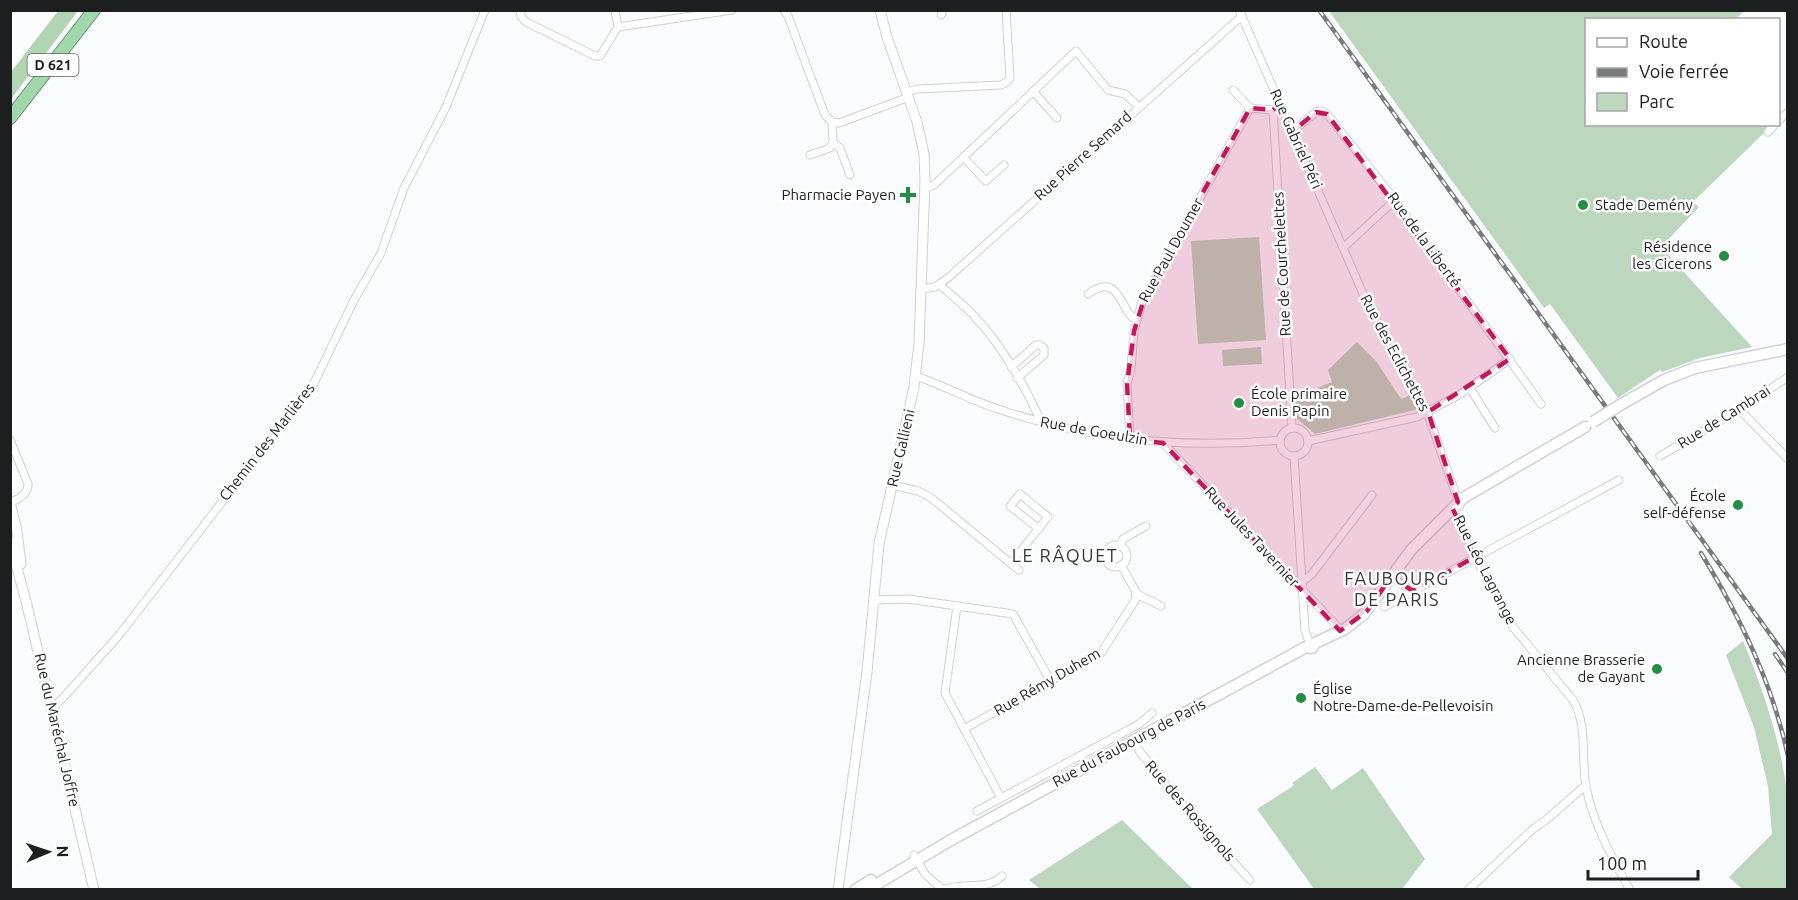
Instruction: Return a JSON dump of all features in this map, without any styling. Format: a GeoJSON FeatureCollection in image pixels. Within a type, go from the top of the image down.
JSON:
{"type":"FeatureCollection","features":[{"type":"Feature","properties":{"kind":"highway","name":"D 621"},"geometry":{"type":"LineString","coordinates":[[10,105],[84,10]]}},
{"type":"Feature","properties":{"kind":"highway","name":"D 621"},"geometry":{"type":"LineString","coordinates":[[10,118],[94,10]]}},
{"type":"Feature","properties":{"kind":"main road","name":"Rue du Faubourg de Paris"},"geometry":{"type":"LineString","coordinates":[[855,890],[951,840],[1310,643],[1340,631],[1367,611],[1411,550],[1456,507],[1620,405],[1664,380],[1695,368],[1788,349]]}},
{"type":"Feature","properties":{"kind":"main road","name":"Rue du Faubourg de Paris"},"geometry":{"type":"LineString","coordinates":[[867,890],[916,858]]}},
{"type":"Feature","properties":{"kind":"street","name":"Chemin des Marlières"},"geometry":{"type":"LineString","coordinates":[[52,708],[120,634],[314,383],[354,300],[377,261],[412,169],[446,107],[485,10]]}},
{"type":"Feature","properties":{"kind":"street"},"geometry":{"type":"LineString","coordinates":[[520,10],[526,22],[589,54],[600,56],[618,27],[615,10]]}},
{"type":"Feature","properties":{"kind":"street"},"geometry":{"type":"LineString","coordinates":[[618,27],[681,14],[732,10]]}},
{"type":"Feature","properties":{"kind":"street"},"geometry":{"type":"LineString","coordinates":[[784,10],[825,115],[832,122],[839,123],[918,89],[1001,85],[1007,82],[1010,78],[1006,10]]}},
{"type":"Feature","properties":{"kind":"street","name":"Rue Gallieni"},"geometry":{"type":"LineString","coordinates":[[838,890],[866,682],[879,544],[916,376],[921,289],[925,189],[923,146],[880,10]]}},
{"type":"Feature","properties":{"kind":"street","name":"Rue Gabriel Péri"},"geometry":{"type":"LineString","coordinates":[[1240,13],[1352,268]]}},
{"type":"Feature","properties":{"kind":"street","name":"Rue Pierre Semard"},"geometry":{"type":"LineString","coordinates":[[921,289],[940,285],[1240,13]]}},
{"type":"Feature","properties":{"kind":"street"},"geometry":{"type":"LineString","coordinates":[[925,189],[935,184],[964,158],[1076,51],[1108,90],[1125,94],[1139,107]]}},
{"type":"Feature","properties":{"kind":"street"},"geometry":{"type":"LineString","coordinates":[[1233,90],[1250,108],[1273,110],[1281,103]]}},
{"type":"Feature","properties":{"kind":"street"},"geometry":{"type":"LineString","coordinates":[[1034,92],[1057,118]]}},
{"type":"Feature","properties":{"kind":"street","name":"Rue Paul Doumer"},"geometry":{"type":"LineString","coordinates":[[1130,439],[1127,388],[1136,320],[1145,296],[1250,108]]}},
{"type":"Feature","properties":{"kind":"street","name":"Rue de Courchelettes"},"geometry":{"type":"LineString","coordinates":[[1273,110],[1292,428]]}},
{"type":"Feature","properties":{"kind":"street","name":"Rue de la Liberté"},"geometry":{"type":"LineString","coordinates":[[1293,131],[1314,113],[1325,112],[1395,200],[1541,404]]}},
{"type":"Feature","properties":{"kind":"street"},"geometry":{"type":"LineString","coordinates":[[810,155],[830,148],[833,142],[832,122]]}},
{"type":"Feature","properties":{"kind":"street"},"geometry":{"type":"LineString","coordinates":[[1768,132],[1773,126]]}},
{"type":"Feature","properties":{"kind":"street"},"geometry":{"type":"LineString","coordinates":[[833,142],[840,148],[850,175]]}},
{"type":"Feature","properties":{"kind":"street"},"geometry":{"type":"LineString","coordinates":[[964,158],[986,181],[1004,165]]}},
{"type":"Feature","properties":{"kind":"street"},"geometry":{"type":"LineString","coordinates":[[1343,248],[1395,200]]}},
{"type":"Feature","properties":{"kind":"street","name":"Rue des Eclichettes"},"geometry":{"type":"LineString","coordinates":[[1352,268],[1375,318],[1427,412],[1456,507]]}},
{"type":"Feature","properties":{"kind":"street"},"geometry":{"type":"LineString","coordinates":[[940,285],[979,321],[1011,367],[1041,422]]}},
{"type":"Feature","properties":{"kind":"street"},"geometry":{"type":"LineString","coordinates":[[1088,294],[1099,287],[1111,289],[1122,298],[1131,317],[1136,320]]}},
{"type":"Feature","properties":{"kind":"street"},"geometry":{"type":"LineString","coordinates":[[1011,367],[1036,345],[1044,348],[1044,355],[1017,378]]}},
{"type":"Feature","properties":{"kind":"street"},"geometry":{"type":"LineString","coordinates":[[1308,441],[1413,418],[1470,388],[1510,359]]}},
{"type":"Feature","properties":{"kind":"street","name":"Rue de Goeulzin"},"geometry":{"type":"LineString","coordinates":[[916,376],[986,405],[1071,430],[1163,443],[1222,444],[1280,440]]}},
{"type":"Feature","properties":{"kind":"street","name":"Rue de Cambrai"},"geometry":{"type":"LineString","coordinates":[[1660,456],[1788,377]]}},
{"type":"Feature","properties":{"kind":"street"},"geometry":{"type":"LineString","coordinates":[[1470,388],[1495,428]]}},
{"type":"Feature","properties":{"kind":"street"},"geometry":{"type":"LineString","coordinates":[[1739,409],[1788,459]]}},
{"type":"Feature","properties":{"kind":"street"},"geometry":{"type":"LineString","coordinates":[[1292,428],[1303,431],[1308,441],[1304,452],[1294,456],[1283,451],[1280,440],[1284,432],[1292,428]]}},
{"type":"Feature","properties":{"kind":"street"},"geometry":{"type":"LineString","coordinates":[[10,440],[28,484],[23,496],[11,502]]}},
{"type":"Feature","properties":{"kind":"street","name":"Rue Jules Tavernier"},"geometry":{"type":"LineString","coordinates":[[1163,443],[1340,631]]}},
{"type":"Feature","properties":{"kind":"street"},"geometry":{"type":"LineString","coordinates":[[1294,456],[1305,630],[1310,643]]}},
{"type":"Feature","properties":{"kind":"street"},"geometry":{"type":"LineString","coordinates":[[1384,607],[1619,480]]}},
{"type":"Feature","properties":{"kind":"street"},"geometry":{"type":"LineString","coordinates":[[892,485],[918,491],[930,497],[1019,570]]}},
{"type":"Feature","properties":{"kind":"street"},"geometry":{"type":"LineString","coordinates":[[1011,563],[1039,529],[1048,518],[1020,494],[1010,506],[1039,529]]}},
{"type":"Feature","properties":{"kind":"street"},"geometry":{"type":"LineString","coordinates":[[1302,582],[1312,574],[1372,495]]}},
{"type":"Feature","properties":{"kind":"street","name":"Rue du Maréchal Joffre"},"geometry":{"type":"LineString","coordinates":[[11,502],[27,605]]}},
{"type":"Feature","properties":{"kind":"street","name":"Rue Léo Lagrange"},"geometry":{"type":"LineString","coordinates":[[1456,507],[1475,557],[1516,632],[1575,704],[1582,724],[1586,785],[1600,832],[1630,890]]}},
{"type":"Feature","properties":{"kind":"street"},"geometry":{"type":"LineString","coordinates":[[1120,546],[1123,539],[1146,526]]}},
{"type":"Feature","properties":{"kind":"street","name":"Rue du Maréchal Joffre"},"geometry":{"type":"LineString","coordinates":[[10,542],[52,708],[94,890]]}},
{"type":"Feature","properties":{"kind":"street"},"geometry":{"type":"LineString","coordinates":[[1120,546],[1127,555],[1126,561],[1122,565],[1111,565],[1106,557],[1110,548],[1120,546]]}},
{"type":"Feature","properties":{"kind":"street"},"geometry":{"type":"LineString","coordinates":[[1122,565],[1137,594],[1161,606]]}},
{"type":"Feature","properties":{"kind":"street"},"geometry":{"type":"LineString","coordinates":[[1391,577],[1413,591]]}},
{"type":"Feature","properties":{"kind":"street","name":"Rue Rémy Duhem"},"geometry":{"type":"LineString","coordinates":[[964,729],[1104,651],[1135,602],[1137,594]]}},
{"type":"Feature","properties":{"kind":"street"},"geometry":{"type":"LineString","coordinates":[[874,600],[908,599],[1013,614],[1051,681]]}},
{"type":"Feature","properties":{"kind":"street"},"geometry":{"type":"LineString","coordinates":[[957,606],[945,691],[1001,798]]}},
{"type":"Feature","properties":{"kind":"street","name":"Rue du Faubourg de Paris"},"geometry":{"type":"LineString","coordinates":[[977,811],[1139,724],[1152,713]]}},
{"type":"Feature","properties":{"kind":"street","name":"Rue des Rossignols"},"geometry":{"type":"LineString","coordinates":[[1133,741],[1196,821],[1250,880]]}},
{"type":"Feature","properties":{"kind":"street"},"geometry":{"type":"LineString","coordinates":[[1468,890],[1533,829],[1586,785]]}},
{"type":"Feature","properties":{"kind":"street"},"geometry":{"type":"LineString","coordinates":[[916,858],[925,874],[943,890],[951,887],[989,884],[1002,876]]}},
{"type":"Feature","properties":{"kind":"highlighted area"},"geometry":{"type":"Polygon","coordinates":[[[1281,103],[1293,131],[1316,112],[1327,114],[1510,359],[1428,412],[1458,502],[1452,507],[1475,557],[1413,591],[1391,577],[1367,611],[1340,631],[1163,443],[1130,439],[1127,384],[1134,331],[1145,296],[1250,108],[1273,110],[1281,103]]]}},
{"type":"Feature","properties":{"kind":"green space"},"geometry":{"type":"Polygon","coordinates":[[[58,11],[78,11],[11,99],[11,72],[58,11]]]}},
{"type":"Feature","properties":{"kind":"green space","name":"Stade Demény"},"geometry":{"type":"Polygon","coordinates":[[[1329,11],[1744,11],[1737,18],[1585,18],[1585,126],[1771,126],[1693,202],[1699,207],[1661,247],[1752,347],[1700,358],[1662,372],[1660,370],[1618,398],[1550,304],[1544,308],[1329,11]]]}},
{"type":"Feature","properties":{"kind":"green space"},"geometry":{"type":"Polygon","coordinates":[[[1259,237],[1266,340],[1198,344],[1191,241],[1259,237]]]}},
{"type":"Feature","properties":{"kind":"green space"},"geometry":{"type":"Polygon","coordinates":[[[1357,342],[1376,361],[1401,399],[1411,395],[1419,409],[1315,434],[1295,417],[1295,397],[1332,382],[1328,370],[1357,342]]]}},
{"type":"Feature","properties":{"kind":"green space"},"geometry":{"type":"Polygon","coordinates":[[[1261,347],[1262,364],[1223,366],[1222,350],[1261,347]]]}},
{"type":"Feature","properties":{"kind":"green space"},"geometry":{"type":"Polygon","coordinates":[[[1743,641],[1770,715],[1784,773],[1789,816],[1787,889],[1742,889],[1729,877],[1772,834],[1768,786],[1754,727],[1726,655],[1743,641]]]}},
{"type":"Feature","properties":{"kind":"green space"},"geometry":{"type":"Polygon","coordinates":[[[1315,767],[1332,790],[1363,768],[1425,859],[1402,889],[1314,889],[1257,809],[1290,788],[1294,785],[1292,783],[1315,767]]]}},
{"type":"Feature","properties":{"kind":"green space"},"geometry":{"type":"Polygon","coordinates":[[[1122,820],[1193,889],[1040,889],[1029,880],[1122,820]]]}},
{"type":"Feature","properties":{"kind":"railway"},"geometry":{"type":"LineString","coordinates":[[1319,10],[1788,659]]}},
{"type":"Feature","properties":{"kind":"railway"},"geometry":{"type":"LineString","coordinates":[[1701,553],[1729,601],[1764,676],[1788,756]]}},
{"type":"Feature","properties":{"kind":"railway"},"geometry":{"type":"LineString","coordinates":[[1775,654],[1788,673]]}},
{"type":"Feature","properties":{"kind":"place","name":"Pharmacie Payen"},"geometry":{"type":"Point","coordinates":[908,195]}},
{"type":"Feature","properties":{"kind":"place","name":"Stade Demény"},"geometry":{"type":"Point","coordinates":[1583,205]}},
{"type":"Feature","properties":{"kind":"place","name":"Résidence les Cicerons"},"geometry":{"type":"Point","coordinates":[1724,256]}},
{"type":"Feature","properties":{"kind":"place","name":"École primaire Denis Papin"},"geometry":{"type":"Point","coordinates":[1239,403]}},
{"type":"Feature","properties":{"kind":"place","name":"École self-défense"},"geometry":{"type":"Point","coordinates":[1738,505]}},
{"type":"Feature","properties":{"kind":"place","name":"Ancienne Brasserie de Gayant"},"geometry":{"type":"Point","coordinates":[1657,669]}},
{"type":"Feature","properties":{"kind":"place","name":"Église Notre-Dame-de-Pellevoisin"},"geometry":{"type":"Point","coordinates":[1301,698]}},
{"type":"Feature","properties":{"kind":"district","name":"LE RÂQUET"},"geometry":{"type":"Point","coordinates":[1065,556]}},
{"type":"Feature","properties":{"kind":"district","name":"FAUBOURG DE PARIS"},"geometry":{"type":"Point","coordinates":[1397,589]}}]}
